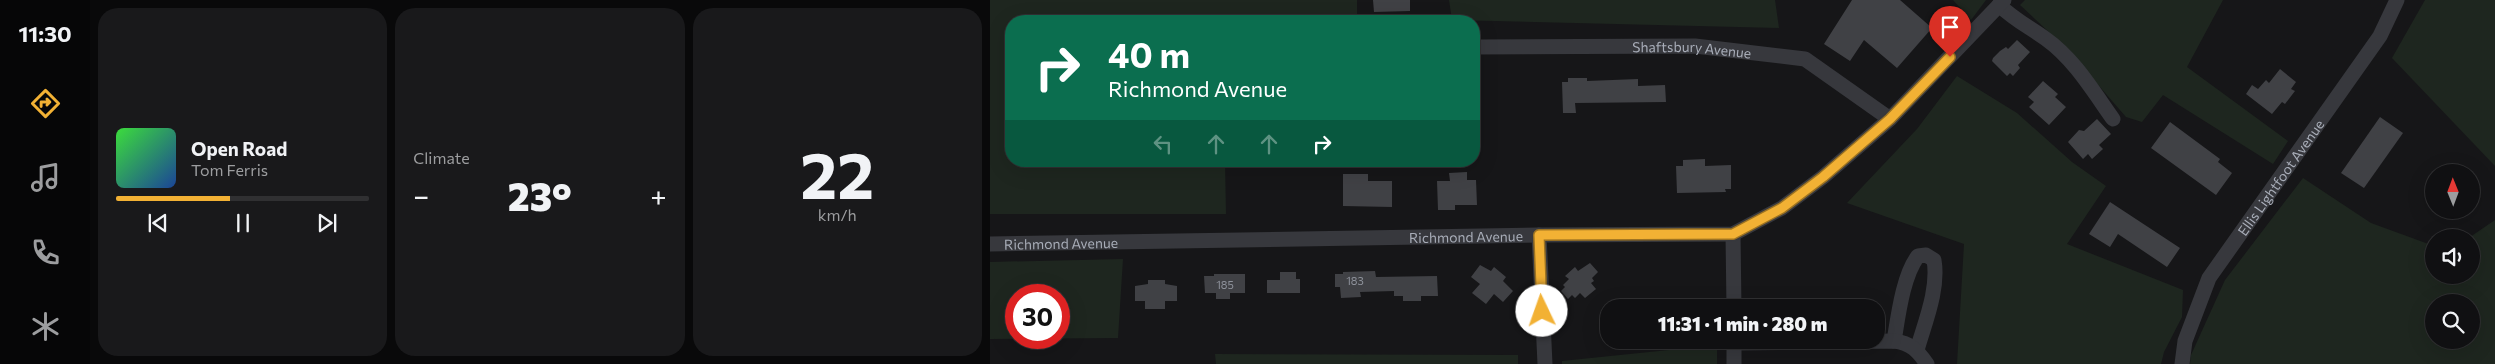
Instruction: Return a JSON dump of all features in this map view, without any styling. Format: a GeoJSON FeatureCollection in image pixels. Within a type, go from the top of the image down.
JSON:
{"type":"FeatureCollection","features":[{"type":"Feature","properties":{"kind":"street","name":"Ellis Lightfoot Avenue"},"geometry":{"type":"LineString","coordinates":[[2182,364],[2185,341],[2210,278],[2380,36],[2397,0]]}},
{"type":"Feature","properties":{"kind":"street"},"geometry":{"type":"LineString","coordinates":[[2002,3],[2017,22],[2047,40],[2083,75],[2113,119]]}},
{"type":"Feature","properties":{"kind":"street","name":"Richmond Avenue"},"geometry":{"type":"LineString","coordinates":[[990,244],[1539,235],[1733,234],[1782,208],[1823,177],[1890,119],[2002,3]]}},
{"type":"Feature","properties":{"kind":"street","name":"Shaftsbury Avenue"},"geometry":{"type":"LineString","coordinates":[[1480,47],[1695,46],[1805,59],[1890,119]]}},
{"type":"Feature","properties":{"kind":"street"},"geometry":{"type":"LineString","coordinates":[[1733,234],[1734,299]]}},
{"type":"Feature","properties":{"kind":"street"},"geometry":{"type":"LineString","coordinates":[[1539,235],[1545,364]]}},
{"type":"Feature","properties":{"kind":"street"},"geometry":{"type":"LineString","coordinates":[[1894,341],[1898,315],[1912,263],[1918,256],[1926,255],[1934,260],[1936,270],[1929,308],[1917,350]]}},
{"type":"Feature","properties":{"kind":"street"},"geometry":{"type":"LineString","coordinates":[[1885,341],[1904,342],[1917,350],[1927,364]]}},
{"type":"Feature","properties":{"kind":"street"},"geometry":{"type":"LineString","coordinates":[[1734,349],[1734,364]]}},
{"type":"Feature","properties":{"kind":"shaded area"},"geometry":{"type":"Polygon","coordinates":[[[990,0],[1357,0],[1357,15],[1005,15],[1005,167],[1225,167],[1226,214],[990,214],[990,0]]]}},
{"type":"Feature","properties":{"kind":"shaded area"},"geometry":{"type":"Polygon","coordinates":[[[1449,0],[1775,0],[1779,28],[1480,21],[1480,15],[1451,15],[1449,0]]]}},
{"type":"Feature","properties":{"kind":"shaded area"},"geometry":{"type":"Polygon","coordinates":[[[1953,0],[1986,0],[1971,20],[1953,0]]]}},
{"type":"Feature","properties":{"kind":"shaded area"},"geometry":{"type":"Polygon","coordinates":[[[2025,0],[2223,0],[2187,67],[2288,141],[2273,164],[2163,95],[2142,122],[2126,117],[2067,49],[2020,5],[2025,0]]]}},
{"type":"Feature","properties":{"kind":"shaded area"},"geometry":{"type":"Polygon","coordinates":[[[2425,0],[2495,0],[2495,166],[2392,58],[2425,0]]]}},
{"type":"Feature","properties":{"kind":"shaded area"},"geometry":{"type":"Polygon","coordinates":[[[1957,76],[2017,113],[2072,162],[2106,186],[2067,244],[2183,290],[2182,317],[2164,352],[2161,364],[1957,364],[1964,244],[1847,203],[1917,129],[1957,76]]]}},
{"type":"Feature","properties":{"kind":"shaded area"},"geometry":{"type":"Polygon","coordinates":[[[2303,178],[2371,223],[2425,243],[2425,284],[2480,284],[2480,230],[2495,220],[2495,364],[2190,364],[2191,355],[2225,280],[2303,178]]]}},
{"type":"Feature","properties":{"kind":"shaded area"},"geometry":{"type":"Polygon","coordinates":[[[1123,259],[1118,338],[1070,338],[1070,284],[1005,284],[1005,339],[990,339],[990,262],[1123,259]]]}},
{"type":"Feature","properties":{"kind":"shaded area"},"geometry":{"type":"Polygon","coordinates":[[[1678,349],[1717,349],[1717,364],[1562,364],[1562,361],[1678,349]]]}},
{"type":"Feature","properties":{"kind":"shaded area"},"geometry":{"type":"Polygon","coordinates":[[[1215,354],[1518,355],[1518,364],[1216,364],[1215,354]]]}},
{"type":"Feature","properties":{"kind":"building"},"geometry":{"type":"Polygon","coordinates":[[[1373,0],[1410,0],[1410,11],[1374,12],[1373,0]]]}},
{"type":"Feature","properties":{"kind":"building"},"geometry":{"type":"Polygon","coordinates":[[[1852,0],[1900,0],[1932,28],[1897,68],[1864,40],[1850,61],[1824,44],[1852,0]]]}},
{"type":"Feature","properties":{"kind":"building"},"geometry":{"type":"Polygon","coordinates":[[[2017,40],[2030,52],[2018,65],[2020,68],[2013,76],[2010,73],[2007,76],[1992,61],[2000,51],[2006,47],[2008,49],[2017,40]]]}},
{"type":"Feature","properties":{"kind":"building"},"geometry":{"type":"Polygon","coordinates":[[[2280,69],[2296,82],[2291,89],[2295,91],[2285,104],[2282,102],[2272,114],[2246,94],[2252,85],[2258,89],[2266,80],[2269,83],[2280,69]]]}},
{"type":"Feature","properties":{"kind":"building"},"geometry":{"type":"Polygon","coordinates":[[[1568,78],[1587,78],[1587,81],[1638,79],[1638,86],[1665,85],[1666,102],[1575,103],[1576,113],[1563,113],[1562,82],[1568,82],[1568,78]]]}},
{"type":"Feature","properties":{"kind":"building"},"geometry":{"type":"Polygon","coordinates":[[[2043,81],[2058,94],[2055,97],[2066,107],[2049,125],[2029,107],[2034,102],[2028,97],[2043,81]]]}},
{"type":"Feature","properties":{"kind":"building"},"geometry":{"type":"Polygon","coordinates":[[[2380,117],[2403,133],[2364,188],[2341,173],[2380,117]]]}},
{"type":"Feature","properties":{"kind":"building"},"geometry":{"type":"Polygon","coordinates":[[[2097,119],[2111,134],[2099,145],[2103,149],[2092,159],[2088,154],[2083,159],[2068,142],[2079,130],[2084,131],[2097,119]]]}},
{"type":"Feature","properties":{"kind":"building"},"geometry":{"type":"Polygon","coordinates":[[[2170,122],[2220,159],[2218,162],[2232,173],[2216,195],[2151,148],[2170,122]]]}},
{"type":"Feature","properties":{"kind":"building"},"geometry":{"type":"Polygon","coordinates":[[[1705,159],[1705,166],[1731,165],[1731,189],[1725,189],[1726,192],[1677,193],[1676,166],[1683,166],[1683,160],[1705,159]]]}},
{"type":"Feature","properties":{"kind":"building"},"geometry":{"type":"Polygon","coordinates":[[[1467,172],[1467,180],[1476,180],[1477,205],[1455,205],[1455,210],[1438,210],[1437,181],[1450,181],[1449,173],[1467,172]]]}},
{"type":"Feature","properties":{"kind":"building"},"geometry":{"type":"Polygon","coordinates":[[[1343,174],[1368,174],[1368,181],[1392,181],[1392,207],[1343,206],[1343,174]]]}},
{"type":"Feature","properties":{"kind":"building"},"geometry":{"type":"Polygon","coordinates":[[[2110,202],[2180,248],[2167,267],[2118,234],[2110,247],[2089,234],[2110,202]]]}},
{"type":"Feature","properties":{"kind":"building"},"geometry":{"type":"Polygon","coordinates":[[[1590,263],[1598,272],[1592,278],[1594,281],[1591,283],[1596,289],[1585,298],[1580,293],[1575,298],[1572,295],[1568,299],[1561,291],[1565,287],[1563,285],[1569,279],[1565,276],[1575,267],[1578,271],[1590,263]]]}},
{"type":"Feature","properties":{"kind":"building"},"geometry":{"type":"Polygon","coordinates":[[[1480,265],[1491,271],[1494,267],[1506,277],[1503,281],[1513,291],[1503,302],[1494,294],[1486,304],[1472,293],[1480,284],[1471,277],[1480,265]]]}},
{"type":"Feature","properties":{"kind":"building"},"geometry":{"type":"Polygon","coordinates":[[[1375,271],[1376,277],[1437,276],[1438,296],[1421,296],[1421,301],[1403,301],[1403,296],[1394,296],[1394,291],[1360,292],[1361,297],[1341,298],[1340,287],[1335,287],[1335,274],[1375,271]]]}},
{"type":"Feature","properties":{"kind":"building"},"geometry":{"type":"Polygon","coordinates":[[[1280,272],[1296,272],[1296,279],[1300,279],[1300,293],[1267,293],[1267,280],[1280,280],[1280,272]]]}},
{"type":"Feature","properties":{"kind":"building"},"geometry":{"type":"Polygon","coordinates":[[[1214,274],[1245,274],[1245,293],[1230,293],[1230,299],[1216,299],[1216,293],[1205,293],[1204,276],[1214,276],[1214,274]]]}},
{"type":"Feature","properties":{"kind":"building"},"geometry":{"type":"Polygon","coordinates":[[[1148,280],[1165,280],[1165,284],[1177,286],[1177,301],[1165,301],[1165,309],[1145,309],[1145,301],[1135,301],[1135,286],[1148,284],[1148,280]]]}},
{"type":"Feature","properties":{"kind":"route"},"geometry":{"type":"LineString","coordinates":[[1542,311],[1539,235],[1733,234],[1782,208],[1823,177],[1890,119],[1950,57]]}}]}
